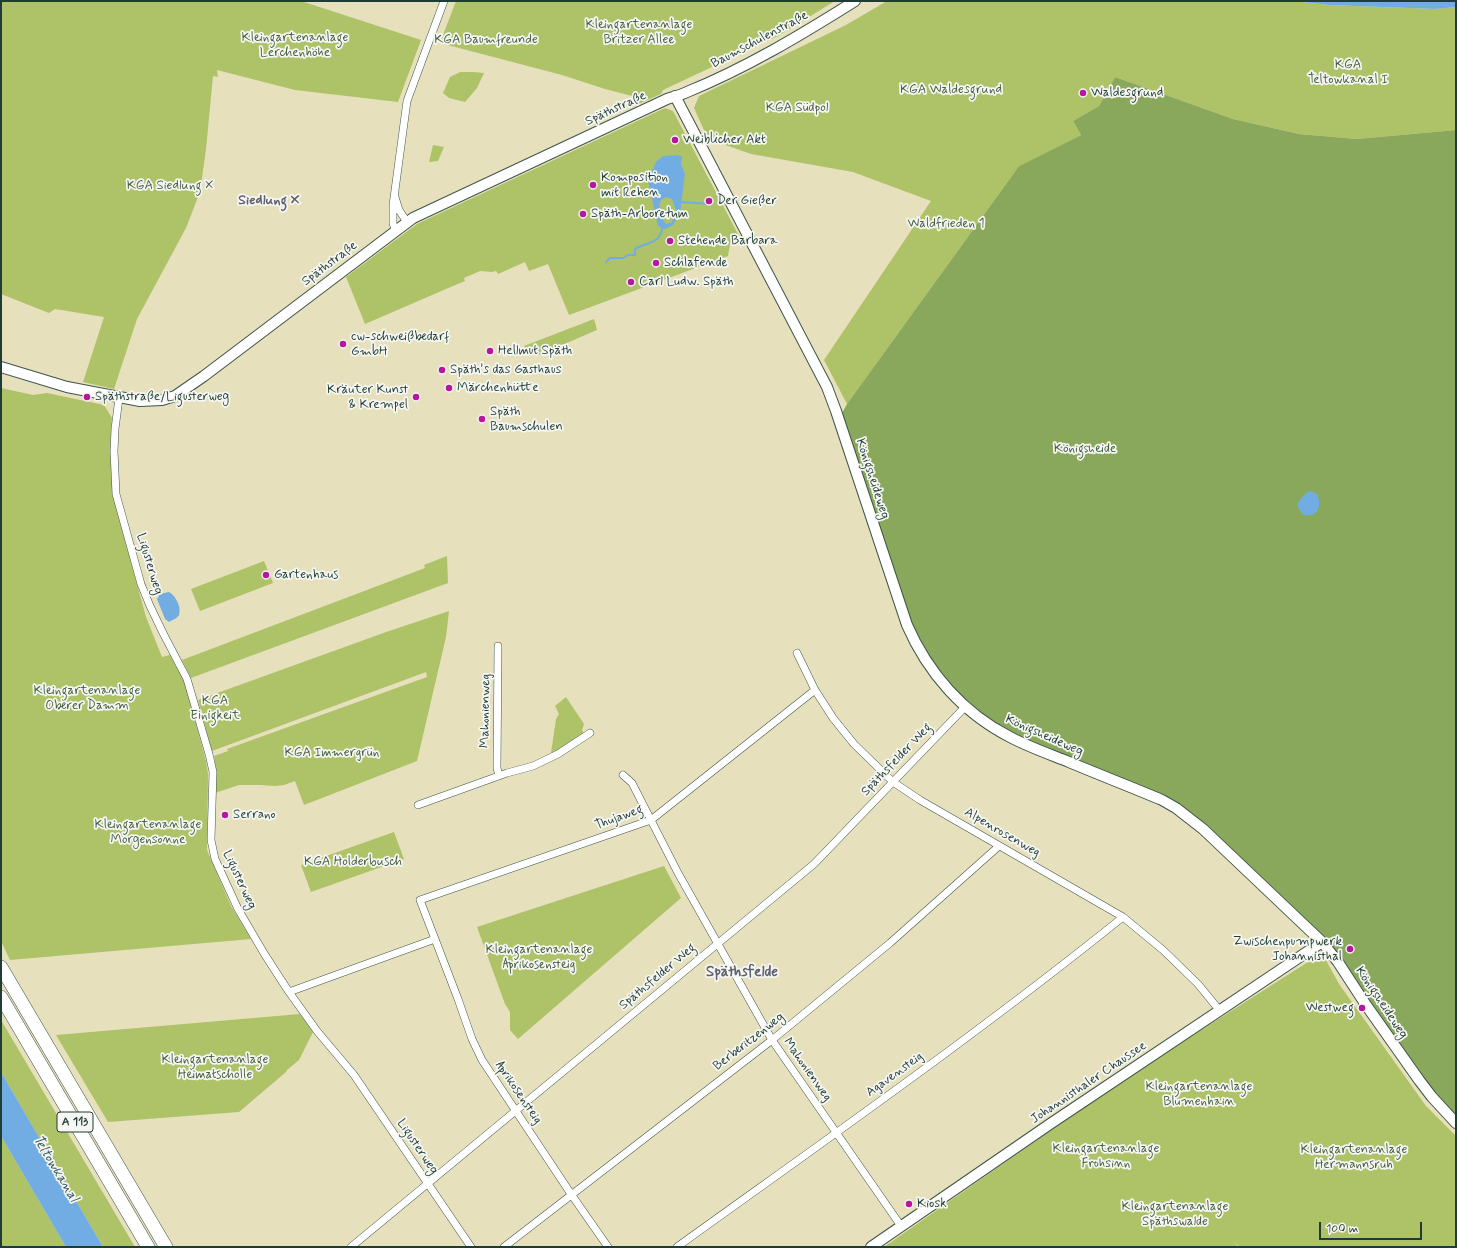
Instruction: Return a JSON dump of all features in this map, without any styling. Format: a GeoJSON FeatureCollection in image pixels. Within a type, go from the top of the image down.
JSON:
{"type":"FeatureCollection","features":[{"type":"Feature","properties":{"kind":"highway","name":"A 113"},"geometry":{"type":"LineString","coordinates":[[1,967],[166,1247]]}},
{"type":"Feature","properties":{"kind":"highway","name":"A 113"},"geometry":{"type":"LineString","coordinates":[[1,997],[148,1247]]}},
{"type":"Feature","properties":{"kind":"street"},"geometry":{"type":"LineString","coordinates":[[396,230],[393,224],[393,205],[407,101],[444,1]]}},
{"type":"Feature","properties":{"kind":"street","name":"Baumschulenstraße"},"geometry":{"type":"LineString","coordinates":[[675,96],[694,89],[761,57],[855,1]]}},
{"type":"Feature","properties":{"kind":"street","name":"Späthstraße"},"geometry":{"type":"LineString","coordinates":[[1,367],[67,387],[119,398],[140,401],[168,399],[181,393],[407,222],[675,96]]}},
{"type":"Feature","properties":{"kind":"street","name":"Königsheideweg"},"geometry":{"type":"LineString","coordinates":[[675,96],[827,388],[912,638],[936,677],[965,707],[980,719],[1016,740],[1143,792],[1176,808],[1190,817],[1322,942],[1338,962],[1422,1085],[1456,1123]]}},
{"type":"Feature","properties":{"kind":"street"},"geometry":{"type":"LineString","coordinates":[[395,196],[399,210],[407,222]]}},
{"type":"Feature","properties":{"kind":"street","name":"Ligusterweg"},"geometry":{"type":"LineString","coordinates":[[119,398],[114,451],[116,494],[141,584],[150,606],[187,679],[209,754],[213,772],[211,840],[213,852],[222,876],[238,909],[289,992],[317,1031],[354,1075],[471,1247]]}},
{"type":"Feature","properties":{"kind":"street","name":"Mahonienweg"},"geometry":{"type":"LineString","coordinates":[[498,646],[497,768],[499,776]]}},
{"type":"Feature","properties":{"kind":"street","name":"Alpenrosenweg"},"geometry":{"type":"LineString","coordinates":[[797,653],[815,690],[833,718],[854,744],[893,782],[920,800],[1123,917],[1163,950],[1198,984],[1220,1011]]}},
{"type":"Feature","properties":{"kind":"street","name":"Thujaweg"},"geometry":{"type":"LineString","coordinates":[[420,900],[651,820],[815,690]]}},
{"type":"Feature","properties":{"kind":"street","name":"Späthsfelder Weg"},"geometry":{"type":"LineString","coordinates":[[350,1247],[814,864],[965,707]]}},
{"type":"Feature","properties":{"kind":"street"},"geometry":{"type":"LineString","coordinates":[[418,805],[499,776],[533,766],[558,754],[590,733]]}},
{"type":"Feature","properties":{"kind":"street","name":"Mahonienweg"},"geometry":{"type":"LineString","coordinates":[[623,774],[632,783],[678,873],[772,1040],[901,1226]]}},
{"type":"Feature","properties":{"kind":"street","name":"Berberitzenweg"},"geometry":{"type":"LineString","coordinates":[[504,1247],[772,1040],[890,943],[999,846]]}},
{"type":"Feature","properties":{"kind":"street","name":"Aprikosensteig"},"geometry":{"type":"LineString","coordinates":[[420,900],[436,939],[472,1039],[482,1060],[608,1247]]}},
{"type":"Feature","properties":{"kind":"street","name":"Agavensteig"},"geometry":{"type":"LineString","coordinates":[[677,1247],[977,1030],[1123,917]]}},
{"type":"Feature","properties":{"kind":"street"},"geometry":{"type":"LineString","coordinates":[[289,992],[436,939]]}},
{"type":"Feature","properties":{"kind":"street","name":"Johannisthaler Chaussee"},"geometry":{"type":"LineString","coordinates":[[871,1247],[1062,1116],[1322,942]]}},
{"type":"Feature","properties":{"kind":"green space"},"geometry":{"type":"Polygon","coordinates":[[[1,1],[301,1],[421,40],[398,102],[295,90],[217,70],[218,77],[213,76],[200,192],[186,228],[137,319],[114,389],[83,382],[104,317],[55,309],[49,313],[1,294],[1,1]]]}},
{"type":"Feature","properties":{"kind":"green space"},"geometry":{"type":"Polygon","coordinates":[[[456,1],[835,1],[778,36],[663,90],[661,94],[636,105],[632,96],[562,75],[440,43],[456,1]]]}},
{"type":"Feature","properties":{"kind":"green space"},"geometry":{"type":"Polygon","coordinates":[[[887,1],[1293,1],[1329,5],[1435,9],[1456,7],[1456,130],[1357,139],[1299,134],[1233,119],[1115,77],[1099,106],[1073,121],[1081,135],[1019,166],[847,404],[824,360],[931,201],[853,172],[751,154],[708,139],[694,108],[699,96],[846,25],[887,1]]]}},
{"type":"Feature","properties":{"kind":"green space"},"geometry":{"type":"Polygon","coordinates":[[[460,72],[484,73],[477,88],[465,102],[449,98],[443,93],[450,77],[460,72]]]}},
{"type":"Feature","properties":{"kind":"green space","name":"Königsheide"},"geometry":{"type":"Polygon","coordinates":[[[1115,77],[1233,119],[1299,134],[1357,139],[1456,130],[1456,1115],[1436,1096],[1326,939],[1204,824],[1013,734],[973,708],[945,682],[915,635],[841,415],[847,404],[1019,166],[1081,135],[1073,121],[1099,106],[1115,77]]]}},
{"type":"Feature","properties":{"kind":"green space","name":"Späth-Arboretum"},"geometry":{"type":"Polygon","coordinates":[[[665,108],[673,111],[738,234],[730,244],[728,256],[569,315],[548,264],[529,271],[525,262],[498,274],[496,271],[480,271],[464,278],[465,281],[365,324],[346,277],[417,224],[665,108]]]}},
{"type":"Feature","properties":{"kind":"green space"},"geometry":{"type":"Polygon","coordinates":[[[433,145],[444,147],[438,161],[429,162],[433,145]]]}},
{"type":"Feature","properties":{"kind":"green space"},"geometry":{"type":"Polygon","coordinates":[[[594,319],[597,330],[539,355],[526,351],[524,346],[594,319]]]}},
{"type":"Feature","properties":{"kind":"green space"},"geometry":{"type":"Polygon","coordinates":[[[1,388],[33,395],[47,393],[104,405],[112,418],[110,451],[114,500],[146,617],[162,657],[170,655],[185,683],[206,761],[208,774],[207,850],[231,906],[251,939],[10,960],[1,941],[1,388]]]}},
{"type":"Feature","properties":{"kind":"green space"},"geometry":{"type":"Polygon","coordinates":[[[447,556],[448,583],[191,678],[182,660],[425,568],[424,565],[447,556]]]}},
{"type":"Feature","properties":{"kind":"green space"},"geometry":{"type":"Polygon","coordinates":[[[264,561],[273,583],[200,611],[191,589],[264,561]]]}},
{"type":"Feature","properties":{"kind":"green space"},"geometry":{"type":"Polygon","coordinates":[[[449,611],[446,637],[417,761],[304,805],[295,781],[284,785],[275,786],[239,785],[215,793],[216,769],[214,756],[228,751],[227,749],[427,677],[426,672],[212,751],[198,700],[389,631],[449,611]]]}},
{"type":"Feature","properties":{"kind":"green space"},"geometry":{"type":"Polygon","coordinates":[[[566,697],[584,724],[582,730],[584,734],[557,751],[551,753],[556,719],[559,714],[555,706],[566,697]]]}},
{"type":"Feature","properties":{"kind":"green space","name":"KGA Holderbusch"},"geometry":{"type":"Polygon","coordinates":[[[394,832],[404,859],[311,892],[301,865],[394,832]]]}},
{"type":"Feature","properties":{"kind":"green space","name":"Kleingartenanlage Aprikosensteig"},"geometry":{"type":"Polygon","coordinates":[[[664,866],[681,898],[518,1039],[510,1030],[510,1012],[505,1004],[477,927],[664,866]]]}},
{"type":"Feature","properties":{"kind":"green space"},"geometry":{"type":"Polygon","coordinates":[[[1322,953],[1339,984],[1426,1106],[1456,1136],[1456,1247],[1239,1247],[1234,1241],[1238,1247],[884,1247],[1123,1080],[1322,953]]]}},
{"type":"Feature","properties":{"kind":"green space","name":"Kleingartenanlage Heimatscholle"},"geometry":{"type":"Polygon","coordinates":[[[300,1014],[313,1032],[299,1060],[239,1112],[108,1122],[56,1035],[300,1014]]]}},
{"type":"Feature","properties":{"kind":"green space"},"geometry":{"type":"Polygon","coordinates":[[[1,1020],[135,1247],[103,1247],[1,1072],[1,1020]]]}},
{"type":"Feature","properties":{"kind":"green space"},"geometry":{"type":"Polygon","coordinates":[[[1,1136],[66,1247],[1,1247],[1,1136]]]}},
{"type":"Feature","properties":{"kind":"water"},"geometry":{"type":"Polygon","coordinates":[[[1293,1],[1456,1],[1456,7],[1435,9],[1329,5],[1293,1]]]}},
{"type":"Feature","properties":{"kind":"water"},"geometry":{"type":"Polygon","coordinates":[[[678,155],[682,157],[681,164],[685,174],[680,214],[673,225],[665,229],[658,226],[648,180],[656,162],[663,156],[678,155]],[[666,197],[661,200],[659,206],[663,213],[663,220],[666,224],[671,223],[677,213],[672,199],[666,197]]]}},
{"type":"Feature","properties":{"kind":"water"},"geometry":{"type":"Polygon","coordinates":[[[1309,491],[1317,494],[1319,499],[1319,507],[1312,515],[1302,514],[1297,505],[1302,497],[1309,491]]]}},
{"type":"Feature","properties":{"kind":"water"},"geometry":{"type":"Polygon","coordinates":[[[169,592],[174,596],[180,608],[180,612],[177,617],[169,622],[165,619],[157,599],[160,594],[169,592]]]}},
{"type":"Feature","properties":{"kind":"water","name":"Teltowkanal"},"geometry":{"type":"Polygon","coordinates":[[[1,1072],[103,1247],[66,1247],[1,1136],[1,1072]]]}},
{"type":"Feature","properties":{"kind":"waterway"},"geometry":{"type":"LineString","coordinates":[[681,202],[710,204]]}},
{"type":"Feature","properties":{"kind":"waterway"},"geometry":{"type":"LineString","coordinates":[[606,262],[610,258],[623,258],[628,255],[635,255],[635,249],[652,242],[659,237],[662,228]]}},
{"type":"Feature","properties":{"kind":"place","name":"Waldesgrund"},"geometry":{"type":"Point","coordinates":[1083,93]}},
{"type":"Feature","properties":{"kind":"place","name":"Weiblicher Akt"},"geometry":{"type":"Point","coordinates":[675,140]}},
{"type":"Feature","properties":{"kind":"place","name":"Komposition mit Rehen"},"geometry":{"type":"Point","coordinates":[593,185]}},
{"type":"Feature","properties":{"kind":"place","name":"Der Gießer"},"geometry":{"type":"Point","coordinates":[709,201]}},
{"type":"Feature","properties":{"kind":"place","name":"Späth-Arboretum"},"geometry":{"type":"Point","coordinates":[583,214]}},
{"type":"Feature","properties":{"kind":"place","name":"Stehende Barbara"},"geometry":{"type":"Point","coordinates":[670,241]}},
{"type":"Feature","properties":{"kind":"place","name":"Schlafende"},"geometry":{"type":"Point","coordinates":[656,263]}},
{"type":"Feature","properties":{"kind":"place","name":"Carl Ludw. Späth"},"geometry":{"type":"Point","coordinates":[631,282]}},
{"type":"Feature","properties":{"kind":"place","name":"cw-schweißbedarf GmbH"},"geometry":{"type":"Point","coordinates":[343,344]}},
{"type":"Feature","properties":{"kind":"place","name":"Hellmut Späth"},"geometry":{"type":"Point","coordinates":[490,351]}},
{"type":"Feature","properties":{"kind":"place","name":"Späth's das Gasthaus"},"geometry":{"type":"Point","coordinates":[442,370]}},
{"type":"Feature","properties":{"kind":"place","name":"Märchenhütte"},"geometry":{"type":"Point","coordinates":[449,388]}},
{"type":"Feature","properties":{"kind":"place","name":"Späthstraße/Ligusterweg"},"geometry":{"type":"Point","coordinates":[87,397]}},
{"type":"Feature","properties":{"kind":"place","name":"Kräuter Kunst & Krempel"},"geometry":{"type":"Point","coordinates":[416,397]}},
{"type":"Feature","properties":{"kind":"place","name":"Späth Baumschulen"},"geometry":{"type":"Point","coordinates":[482,419]}},
{"type":"Feature","properties":{"kind":"place","name":"Gartenhaus"},"geometry":{"type":"Point","coordinates":[266,575]}},
{"type":"Feature","properties":{"kind":"place","name":"Serrano"},"geometry":{"type":"Point","coordinates":[225,815]}},
{"type":"Feature","properties":{"kind":"place","name":"Zwischenpumpwerk Johannisthal"},"geometry":{"type":"Point","coordinates":[1350,949]}},
{"type":"Feature","properties":{"kind":"place","name":"Westweg"},"geometry":{"type":"Point","coordinates":[1362,1008]}},
{"type":"Feature","properties":{"kind":"place","name":"Kiosk"},"geometry":{"type":"Point","coordinates":[909,1204]}},
{"type":"Feature","properties":{"kind":"district","name":"Siedlung X"},"geometry":{"type":"Point","coordinates":[269,201]}},
{"type":"Feature","properties":{"kind":"district","name":"Späthsfelde"},"geometry":{"type":"Point","coordinates":[742,973]}},
{"type":"Feature","properties":{"kind":"park label","name":"Kleingartenanlage Britzer Allee"},"geometry":{"type":"Point","coordinates":[639,32]}},
{"type":"Feature","properties":{"kind":"park label","name":"KGA Baumfreunde"},"geometry":{"type":"Point","coordinates":[486,40]}},
{"type":"Feature","properties":{"kind":"park label","name":"Kleingartenanlage Lerchenhöhe"},"geometry":{"type":"Point","coordinates":[295,46]}},
{"type":"Feature","properties":{"kind":"park label","name":"KGA Teltowkanal I"},"geometry":{"type":"Point","coordinates":[1348,72]}},
{"type":"Feature","properties":{"kind":"park label","name":"KGA Waldesgrund"},"geometry":{"type":"Point","coordinates":[951,90]}},
{"type":"Feature","properties":{"kind":"park label","name":"KGA Südpol"},"geometry":{"type":"Point","coordinates":[797,108]}},
{"type":"Feature","properties":{"kind":"park label","name":"KGA Siedlung X"},"geometry":{"type":"Point","coordinates":[170,186]}},
{"type":"Feature","properties":{"kind":"park label","name":"Waldfrieden 1"},"geometry":{"type":"Point","coordinates":[946,224]}},
{"type":"Feature","properties":{"kind":"park label","name":"Kleingartenanlage Oberer Damm"},"geometry":{"type":"Point","coordinates":[87,698]}},
{"type":"Feature","properties":{"kind":"park label","name":"KGA Einigkeit"},"geometry":{"type":"Point","coordinates":[215,708]}},
{"type":"Feature","properties":{"kind":"park label","name":"KGA Immergrün"},"geometry":{"type":"Point","coordinates":[332,753]}},
{"type":"Feature","properties":{"kind":"park label","name":"Kleingartenanlage Morgensonne"},"geometry":{"type":"Point","coordinates":[148,832]}},
{"type":"Feature","properties":{"kind":"park label","name":"Kleingartenanlage Blumenhain"},"geometry":{"type":"Point","coordinates":[1199,1094]}},
{"type":"Feature","properties":{"kind":"park label","name":"Kleingartenanlage Frohsinn"},"geometry":{"type":"Point","coordinates":[1106,1156]}},
{"type":"Feature","properties":{"kind":"park label","name":"Kleingartenanlage Hermannsruh"},"geometry":{"type":"Point","coordinates":[1354,1158]}},
{"type":"Feature","properties":{"kind":"park label","name":"Kleingartenanlage Späthswalde"},"geometry":{"type":"Point","coordinates":[1175,1214]}}]}
